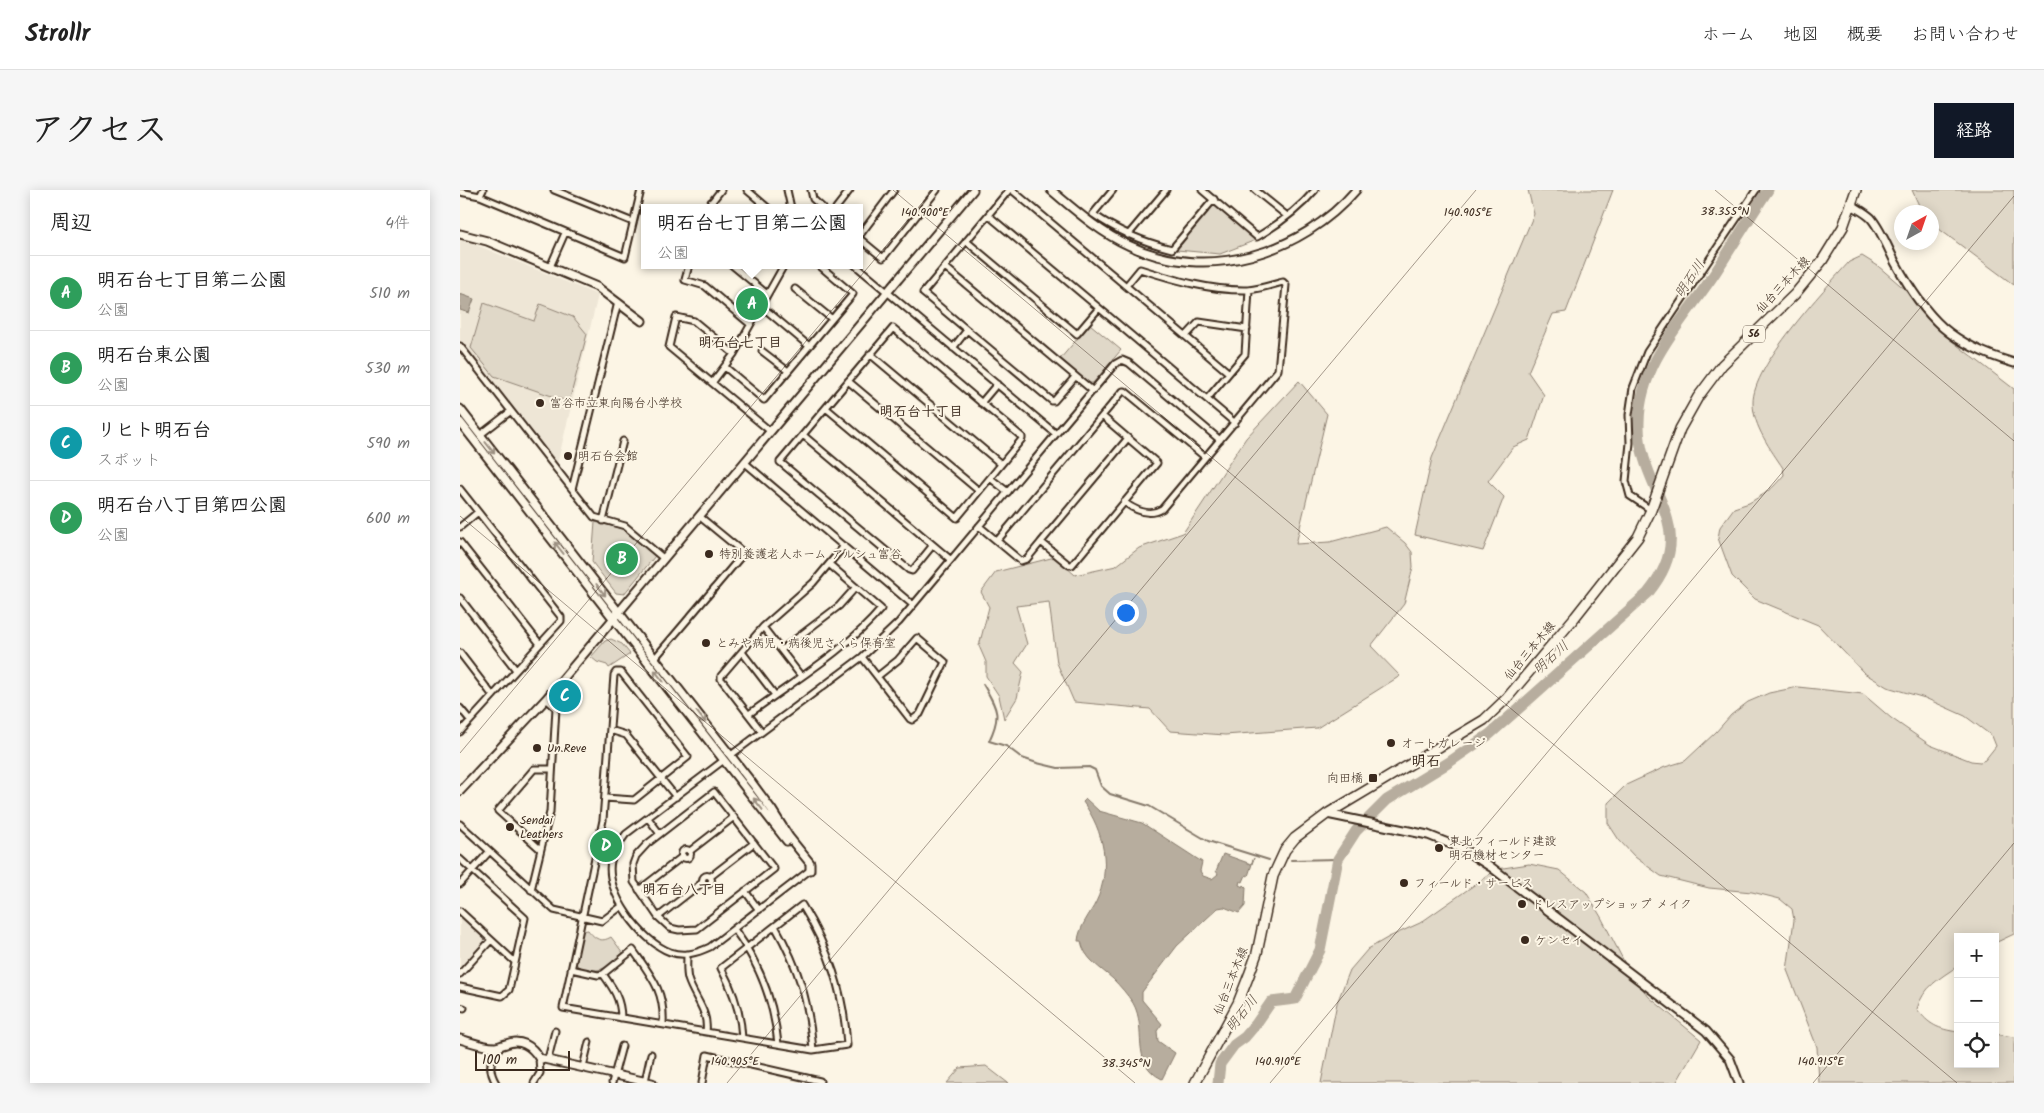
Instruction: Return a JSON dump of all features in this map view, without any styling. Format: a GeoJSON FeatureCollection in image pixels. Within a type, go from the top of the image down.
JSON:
{"type":"FeatureCollection","features":[{"type":"Feature","properties":{"kind":"main road","name":"仙台三本木線"},"geometry":{"type":"LineString","coordinates":[[1195,1083],[1238,1003],[1249,975],[1256,953],[1273,876],[1285,850],[1295,838],[1327,814],[1457,737],[1495,710],[1627,552],[1644,526],[1680,429],[1702,390],[1722,365],[1805,282],[1834,245],[1852,205],[1856,190]]}},
{"type":"Feature","properties":{"kind":"street"},"geometry":{"type":"LineString","coordinates":[[480,196],[483,190]]}},
{"type":"Feature","properties":{"kind":"street"},"geometry":{"type":"LineString","coordinates":[[554,190],[633,222]]}},
{"type":"Feature","properties":{"kind":"street"},"geometry":{"type":"LineString","coordinates":[[460,192],[480,196],[565,233],[625,256],[641,190]]}},
{"type":"Feature","properties":{"kind":"street"},"geometry":{"type":"LineString","coordinates":[[711,202],[721,190]]}},
{"type":"Feature","properties":{"kind":"street"},"geometry":{"type":"LineString","coordinates":[[747,190],[763,204]]}},
{"type":"Feature","properties":{"kind":"street"},"geometry":{"type":"LineString","coordinates":[[787,190],[791,204]]}},
{"type":"Feature","properties":{"kind":"street"},"geometry":{"type":"LineString","coordinates":[[810,190],[813,198],[820,204]]}},
{"type":"Feature","properties":{"kind":"street"},"geometry":{"type":"LineString","coordinates":[[839,204],[850,190]]}},
{"type":"Feature","properties":{"kind":"street"},"geometry":{"type":"LineString","coordinates":[[863,231],[894,190]]}},
{"type":"Feature","properties":{"kind":"street"},"geometry":{"type":"LineString","coordinates":[[863,242],[882,258],[937,190]]}},
{"type":"Feature","properties":{"kind":"street"},"geometry":{"type":"LineString","coordinates":[[460,791],[546,699],[973,190]]}},
{"type":"Feature","properties":{"kind":"street"},"geometry":{"type":"LineString","coordinates":[[1075,377],[1054,402],[1052,401],[923,293],[1010,190],[1229,373]]}},
{"type":"Feature","properties":{"kind":"street"},"geometry":{"type":"LineString","coordinates":[[1051,190],[1101,230],[1130,246],[1165,258],[1210,262],[1250,256],[1288,244],[1322,223],[1356,190]]}},
{"type":"Feature","properties":{"kind":"street"},"geometry":{"type":"LineString","coordinates":[[1113,190],[1093,214],[1128,235],[1172,249],[1214,199]]}},
{"type":"Feature","properties":{"kind":"street"},"geometry":{"type":"LineString","coordinates":[[1128,235],[1166,190]]}},
{"type":"Feature","properties":{"kind":"street"},"geometry":{"type":"LineString","coordinates":[[1202,190],[1258,237],[1276,226],[1316,190]]}},
{"type":"Feature","properties":{"kind":"street"},"geometry":{"type":"LineString","coordinates":[[1255,190],[1287,216]]}},
{"type":"Feature","properties":{"kind":"street"},"geometry":{"type":"LineString","coordinates":[[1652,507],[1633,499],[1626,486],[1630,443],[1629,415],[1638,370],[1647,352],[1756,190]]}},
{"type":"Feature","properties":{"kind":"street"},"geometry":{"type":"LineString","coordinates":[[1852,205],[1872,220],[1914,295],[1934,321],[1951,336],[1966,345],[2014,363]]}},
{"type":"Feature","properties":{"kind":"street"},"geometry":{"type":"LineString","coordinates":[[988,215],[1235,422]]}},
{"type":"Feature","properties":{"kind":"street"},"geometry":{"type":"LineString","coordinates":[[550,267],[565,233]]}},
{"type":"Feature","properties":{"kind":"street"},"geometry":{"type":"LineString","coordinates":[[460,234],[487,241],[597,287],[642,321]]}},
{"type":"Feature","properties":{"kind":"street"},"geometry":{"type":"LineString","coordinates":[[966,241],[1077,334],[1099,308]]}},
{"type":"Feature","properties":{"kind":"street"},"geometry":{"type":"LineString","coordinates":[[945,266],[1093,391]]}},
{"type":"Feature","properties":{"kind":"street"},"geometry":{"type":"LineString","coordinates":[[688,269],[685,280],[705,286],[750,324]]}},
{"type":"Feature","properties":{"kind":"street"},"geometry":{"type":"LineString","coordinates":[[737,269],[767,294]]}},
{"type":"Feature","properties":{"kind":"street"},"geometry":{"type":"LineString","coordinates":[[712,383],[734,354],[782,269]]}},
{"type":"Feature","properties":{"kind":"street"},"geometry":{"type":"LineString","coordinates":[[725,367],[764,400],[853,294],[824,269]]}},
{"type":"Feature","properties":{"kind":"street"},"geometry":{"type":"LineString","coordinates":[[860,269],[1056,434]]}},
{"type":"Feature","properties":{"kind":"street"},"geometry":{"type":"LineString","coordinates":[[1124,502],[1147,514],[1158,511],[1166,505],[1280,367],[1286,285],[1283,282],[1249,290],[1200,286],[1140,269],[1126,286]]}},
{"type":"Feature","properties":{"kind":"street"},"geometry":{"type":"LineString","coordinates":[[795,289],[832,319]]}},
{"type":"Feature","properties":{"kind":"street"},"geometry":{"type":"LineString","coordinates":[[1207,399],[1245,354],[1249,290]]}},
{"type":"Feature","properties":{"kind":"street"},"geometry":{"type":"LineString","coordinates":[[572,489],[618,302]]}},
{"type":"Feature","properties":{"kind":"street"},"geometry":{"type":"LineString","coordinates":[[760,305],[809,346]]}},
{"type":"Feature","properties":{"kind":"street"},"geometry":{"type":"LineString","coordinates":[[734,354],[694,322],[676,317],[669,348],[770,431]]}},
{"type":"Feature","properties":{"kind":"street"},"geometry":{"type":"LineString","coordinates":[[1186,336],[1199,322],[1247,329]]}},
{"type":"Feature","properties":{"kind":"street"},"geometry":{"type":"LineString","coordinates":[[826,408],[957,518],[1022,437],[893,328],[780,462],[909,570],[912,570],[933,545]]}},
{"type":"Feature","properties":{"kind":"street"},"geometry":{"type":"LineString","coordinates":[[953,348],[968,330]]}},
{"type":"Feature","properties":{"kind":"street"},"geometry":{"type":"LineString","coordinates":[[460,346],[594,517],[626,526],[663,558]]}},
{"type":"Feature","properties":{"kind":"street"},"geometry":{"type":"LineString","coordinates":[[762,350],[788,372]]}},
{"type":"Feature","properties":{"kind":"street"},"geometry":{"type":"LineString","coordinates":[[870,354],[1001,464]]}},
{"type":"Feature","properties":{"kind":"street"},"geometry":{"type":"LineString","coordinates":[[731,755],[862,657],[886,635],[1119,361],[1125,360],[1220,440]]}},
{"type":"Feature","properties":{"kind":"street"},"geometry":{"type":"LineString","coordinates":[[848,381],[980,491]]}},
{"type":"Feature","properties":{"kind":"street"},"geometry":{"type":"LineString","coordinates":[[981,403],[997,384]]}},
{"type":"Feature","properties":{"kind":"street"},"geometry":{"type":"LineString","coordinates":[[997,541],[1125,390],[1205,457]]}},
{"type":"Feature","properties":{"kind":"street"},"geometry":{"type":"LineString","coordinates":[[460,409],[731,755],[772,810],[789,837],[810,863],[810,870]]}},
{"type":"Feature","properties":{"kind":"street"},"geometry":{"type":"LineString","coordinates":[[480,435],[511,411]]}},
{"type":"Feature","properties":{"kind":"street"},"geometry":{"type":"LineString","coordinates":[[1041,542],[1069,565],[1072,565],[1157,463],[1102,416]]}},
{"type":"Feature","properties":{"kind":"street"},"geometry":{"type":"LineString","coordinates":[[460,422],[810,870]]}},
{"type":"Feature","properties":{"kind":"street"},"geometry":{"type":"LineString","coordinates":[[803,436],[951,560]]}},
{"type":"Feature","properties":{"kind":"street"},"geometry":{"type":"LineString","coordinates":[[980,526],[1021,561],[1026,559],[1128,438]]}},
{"type":"Feature","properties":{"kind":"street"},"geometry":{"type":"LineString","coordinates":[[603,521],[623,441]]}},
{"type":"Feature","properties":{"kind":"street"},"geometry":{"type":"LineString","coordinates":[[744,462],[913,604]]}},
{"type":"Feature","properties":{"kind":"street"},"geometry":{"type":"LineString","coordinates":[[990,478],[1008,492]]}},
{"type":"Feature","properties":{"kind":"street"},"geometry":{"type":"LineString","coordinates":[[460,489],[560,615],[561,621],[460,732]]}},
{"type":"Feature","properties":{"kind":"street"},"geometry":{"type":"LineString","coordinates":[[460,528],[478,512]]}},
{"type":"Feature","properties":{"kind":"street"},"geometry":{"type":"LineString","coordinates":[[655,658],[744,553],[699,516]]}},
{"type":"Feature","properties":{"kind":"street"},"geometry":{"type":"LineString","coordinates":[[460,542],[540,644]]}},
{"type":"Feature","properties":{"kind":"street"},"geometry":{"type":"LineString","coordinates":[[762,732],[721,679],[762,627],[813,583],[844,546]]}},
{"type":"Feature","properties":{"kind":"street"},"geometry":{"type":"LineString","coordinates":[[749,714],[856,635],[880,609],[829,564]]}},
{"type":"Feature","properties":{"kind":"street"},"geometry":{"type":"LineString","coordinates":[[781,650],[839,606],[856,587]]}},
{"type":"Feature","properties":{"kind":"street"},"geometry":{"type":"LineString","coordinates":[[460,598],[516,670]]}},
{"type":"Feature","properties":{"kind":"street"},"geometry":{"type":"LineString","coordinates":[[762,627],[801,676]]}},
{"type":"Feature","properties":{"kind":"street"},"geometry":{"type":"LineString","coordinates":[[862,657],[912,720],[920,714],[945,662],[917,638],[898,660],[878,676]]}},
{"type":"Feature","properties":{"kind":"street"},"geometry":{"type":"LineString","coordinates":[[742,652],[775,695]]}},
{"type":"Feature","properties":{"kind":"street"},"geometry":{"type":"LineString","coordinates":[[460,653],[493,696]]}},
{"type":"Feature","properties":{"kind":"street"},"geometry":{"type":"LineString","coordinates":[[605,798],[634,800],[688,757],[620,672],[616,672],[614,675],[605,798],[604,820],[563,1008],[813,1050],[847,1045],[845,1016],[839,988],[826,951],[802,905],[721,968],[737,1005],[742,1026],[742,1038]]}},
{"type":"Feature","properties":{"kind":"street"},"geometry":{"type":"LineString","coordinates":[[531,890],[550,812],[556,708],[546,699]]}},
{"type":"Feature","properties":{"kind":"street"},"geometry":{"type":"LineString","coordinates":[[460,708],[470,720]]}},
{"type":"Feature","properties":{"kind":"street"},"geometry":{"type":"LineString","coordinates":[[610,730],[626,735],[676,797]]}},
{"type":"Feature","properties":{"kind":"street"},"geometry":{"type":"LineString","coordinates":[[724,760],[626,834],[614,852],[610,874],[612,886],[622,906],[647,938],[671,952],[687,954],[710,948],[810,870]]}},
{"type":"Feature","properties":{"kind":"street"},"geometry":{"type":"LineString","coordinates":[[540,849],[498,810],[534,769],[552,769]]}},
{"type":"Feature","properties":{"kind":"street"},"geometry":{"type":"LineString","coordinates":[[714,792],[774,869],[697,929],[687,931],[670,928],[658,917],[639,890],[634,882],[632,873],[633,864],[641,849],[660,834],[714,792]]}},
{"type":"Feature","properties":{"kind":"street"},"geometry":{"type":"LineString","coordinates":[[1327,814],[1445,841],[1491,867],[1706,1031],[1730,1058],[1739,1083]]}},
{"type":"Feature","properties":{"kind":"street"},"geometry":{"type":"LineString","coordinates":[[639,890],[683,856],[689,857],[690,851],[734,817]]}},
{"type":"Feature","properties":{"kind":"street"},"geometry":{"type":"LineString","coordinates":[[648,818],[660,834]]}},
{"type":"Feature","properties":{"kind":"street"},"geometry":{"type":"LineString","coordinates":[[460,824],[554,910],[602,921],[622,906]]}},
{"type":"Feature","properties":{"kind":"street"},"geometry":{"type":"LineString","coordinates":[[658,917],[703,882],[702,879],[705,876],[710,877],[754,843]]}},
{"type":"Feature","properties":{"kind":"street"},"geometry":{"type":"LineString","coordinates":[[460,884],[490,852]]}},
{"type":"Feature","properties":{"kind":"street"},"geometry":{"type":"LineString","coordinates":[[460,859],[525,918],[509,990],[502,996],[460,987]]}},
{"type":"Feature","properties":{"kind":"street"},"geometry":{"type":"LineString","coordinates":[[745,891],[759,910]]}},
{"type":"Feature","properties":{"kind":"street"},"geometry":{"type":"LineString","coordinates":[[460,911],[515,962]]}},
{"type":"Feature","properties":{"kind":"street"},"geometry":{"type":"LineString","coordinates":[[775,926],[795,964],[803,986],[808,1008],[813,1050]]}},
{"type":"Feature","properties":{"kind":"street"},"geometry":{"type":"LineString","coordinates":[[734,929],[748,947],[765,983],[776,1023],[778,1044]]}},
{"type":"Feature","properties":{"kind":"street"},"geometry":{"type":"LineString","coordinates":[[460,974],[491,940]]}},
{"type":"Feature","properties":{"kind":"street"},"geometry":{"type":"LineString","coordinates":[[571,969],[598,976],[633,950],[658,988],[664,1009],[663,1024]]}},
{"type":"Feature","properties":{"kind":"street"},"geometry":{"type":"LineString","coordinates":[[687,954],[689,980],[705,1014],[707,1022],[706,1032]]}},
{"type":"Feature","properties":{"kind":"street"},"geometry":{"type":"LineString","coordinates":[[602,974],[618,996],[621,1018]]}},
{"type":"Feature","properties":{"kind":"street"},"geometry":{"type":"LineString","coordinates":[[548,1059],[555,1031]]}},
{"type":"Feature","properties":{"kind":"street"},"geometry":{"type":"LineString","coordinates":[[460,1040],[500,1047]]}},
{"type":"Feature","properties":{"kind":"street"},"geometry":{"type":"LineString","coordinates":[[583,1067],[589,1042]]}},
{"type":"Feature","properties":{"kind":"street"},"geometry":{"type":"LineString","coordinates":[[496,1083],[490,1068],[494,1053],[506,1043],[522,1043],[535,1051],[539,1058],[540,1073],[534,1083]]}},
{"type":"Feature","properties":{"kind":"street"},"geometry":{"type":"LineString","coordinates":[[612,1083],[622,1046]]}},
{"type":"Feature","properties":{"kind":"street"},"geometry":{"type":"LineString","coordinates":[[539,1058],[648,1082],[651,1054]]}},
{"type":"Feature","properties":{"kind":"street"},"geometry":{"type":"LineString","coordinates":[[702,1083],[707,1055],[820,1081],[819,1083]]}},
{"type":"Feature","properties":{"kind":"shaded area"},"geometry":{"type":"Polygon","coordinates":[[[1528,190],[1613,190],[1566,312],[1553,314],[1528,372],[1544,395],[1529,440],[1513,447],[1488,481],[1504,497],[1483,551],[1415,535],[1432,458],[1534,214],[1528,190]]]}},
{"type":"Feature","properties":{"kind":"shaded area"},"geometry":{"type":"Polygon","coordinates":[[[1912,190],[2014,190],[2014,285],[1939,229],[1939,205],[1919,205],[1912,190]]]}},
{"type":"Feature","properties":{"kind":"shaded area"},"geometry":{"type":"Polygon","coordinates":[[[1216,205],[1256,240],[1220,254],[1177,250],[1211,206],[1216,205]]]}},
{"type":"Feature","properties":{"kind":"shaded area","name":"富谷市立東向陽台小学校"},"geometry":{"type":"Polygon","coordinates":[[[460,238],[598,295],[557,465],[460,341],[460,238]]]}},
{"type":"Feature","properties":{"kind":"shaded area"},"geometry":{"type":"Polygon","coordinates":[[[1862,256],[1878,266],[1921,303],[1948,338],[2014,389],[2014,934],[1999,941],[1999,933],[1954,933],[1954,969],[1928,989],[1917,1009],[1935,1025],[1954,1031],[1954,1068],[1999,1068],[1999,1035],[2014,1037],[2014,1083],[1819,1083],[1817,1047],[1787,970],[1794,920],[1792,909],[1780,899],[1752,892],[1709,888],[1661,876],[1635,857],[1619,840],[1608,823],[1608,803],[1626,785],[1665,767],[1685,761],[1731,715],[1748,702],[1769,693],[1798,687],[1863,694],[1891,718],[1930,745],[1971,761],[1980,762],[1985,760],[1996,746],[1992,736],[1965,716],[1925,698],[1887,687],[1864,673],[1818,625],[1755,599],[1732,576],[1718,538],[1720,527],[1734,508],[1749,503],[1764,494],[1784,475],[1783,468],[1768,446],[1756,420],[1753,403],[1756,387],[1764,369],[1791,329],[1849,262],[1862,256]]]}},
{"type":"Feature","properties":{"kind":"shaded area"},"geometry":{"type":"Polygon","coordinates":[[[757,290],[762,296],[751,317],[747,317],[740,311],[757,290]]]}},
{"type":"Feature","properties":{"kind":"shaded area"},"geometry":{"type":"Polygon","coordinates":[[[460,294],[474,299],[469,313],[460,310],[460,294]]]}},
{"type":"Feature","properties":{"kind":"shaded area"},"geometry":{"type":"Polygon","coordinates":[[[484,303],[534,321],[540,304],[573,317],[587,334],[569,402],[494,376],[471,348],[484,303]]]}},
{"type":"Feature","properties":{"kind":"shaded area"},"geometry":{"type":"Polygon","coordinates":[[[1090,324],[1121,350],[1093,383],[1088,383],[1060,359],[1090,324]]]}},
{"type":"Feature","properties":{"kind":"shaded area"},"geometry":{"type":"Polygon","coordinates":[[[1299,381],[1327,414],[1296,544],[1330,542],[1386,527],[1405,543],[1412,552],[1413,567],[1404,604],[1371,646],[1400,676],[1317,728],[1225,735],[1170,731],[1150,709],[1074,702],[1057,663],[1049,602],[1016,606],[1027,644],[1015,663],[1023,672],[1017,698],[1004,719],[999,696],[986,676],[986,662],[979,646],[989,607],[981,592],[996,572],[1055,557],[1075,575],[1116,566],[1139,548],[1183,533],[1246,438],[1299,381]]]}},
{"type":"Feature","properties":{"kind":"shaded area"},"geometry":{"type":"Polygon","coordinates":[[[595,522],[623,529],[655,556],[624,594],[616,593],[592,562],[595,522]]]}},
{"type":"Feature","properties":{"kind":"shaded area"},"geometry":{"type":"Polygon","coordinates":[[[611,639],[622,644],[630,654],[609,668],[607,665],[597,662],[591,657],[605,641],[611,639]]]}},
{"type":"Feature","properties":{"kind":"shaded area"},"geometry":{"type":"Polygon","coordinates":[[[1086,799],[1099,811],[1142,823],[1202,862],[1200,871],[1203,876],[1212,879],[1218,874],[1216,871],[1223,854],[1251,864],[1254,858],[1248,876],[1246,875],[1243,882],[1240,881],[1239,885],[1246,887],[1245,906],[1239,913],[1224,907],[1218,908],[1177,946],[1142,992],[1142,1000],[1162,1024],[1157,1031],[1158,1041],[1175,1053],[1162,1079],[1152,1072],[1142,1055],[1139,1024],[1133,1003],[1116,982],[1089,958],[1081,941],[1078,941],[1083,926],[1096,902],[1104,877],[1101,838],[1083,802],[1086,799]]]}},
{"type":"Feature","properties":{"kind":"shaded area"},"geometry":{"type":"Polygon","coordinates":[[[604,834],[616,838],[607,859],[598,857],[604,834]]]}},
{"type":"Feature","properties":{"kind":"shaded area"},"geometry":{"type":"Polygon","coordinates":[[[1529,864],[1559,870],[1586,892],[1631,975],[1649,997],[1701,1040],[1676,1083],[1321,1083],[1337,1003],[1350,970],[1368,949],[1420,923],[1497,869],[1529,864]]]}},
{"type":"Feature","properties":{"kind":"shaded area"},"geometry":{"type":"Polygon","coordinates":[[[460,916],[484,938],[485,943],[460,970],[460,916]]]}},
{"type":"Feature","properties":{"kind":"shaded area"},"geometry":{"type":"Polygon","coordinates":[[[588,930],[593,936],[601,940],[611,937],[623,953],[612,963],[599,970],[579,968],[576,963],[582,931],[588,930]]]}},
{"type":"Feature","properties":{"kind":"shaded area"},"geometry":{"type":"Polygon","coordinates":[[[986,1066],[1008,1083],[947,1083],[960,1068],[986,1066]]]}},
{"type":"Feature","properties":{"kind":"waterway","name":"明石川"},"geometry":{"type":"LineString","coordinates":[[1218,1083],[1220,1064],[1234,1045],[1245,1037],[1256,1024],[1271,1002],[1295,999],[1320,950],[1338,859],[1356,831],[1387,800],[1448,763],[1490,734],[1648,593],[1664,569],[1670,547],[1669,527],[1664,508],[1647,468],[1641,446],[1639,422],[1641,400],[1655,361],[1715,273],[1768,190]]}},
{"type":"Feature","properties":{"kind":"waterway"},"geometry":{"type":"LineString","coordinates":[[983,684],[992,700],[997,718],[989,741],[1006,746],[1022,758],[1037,763],[1058,768],[1089,767],[1095,770],[1101,786],[1110,794],[1149,806],[1208,841],[1269,860]]}},
{"type":"Feature","properties":{"kind":"waterway"},"geometry":{"type":"LineString","coordinates":[[1291,860],[1338,859]]}},
{"type":"Feature","properties":{"kind":"place","name":"明石台七丁目第二公園"},"geometry":{"type":"Point","coordinates":[752,304]}},
{"type":"Feature","properties":{"kind":"place","name":"富谷市立東向陽台小学校"},"geometry":{"type":"Point","coordinates":[540,403]}},
{"type":"Feature","properties":{"kind":"place","name":"明石台会館"},"geometry":{"type":"Point","coordinates":[568,456]}},
{"type":"Feature","properties":{"kind":"place","name":"特別養護老人ホーム アルシュ富谷"},"geometry":{"type":"Point","coordinates":[709,554]}},
{"type":"Feature","properties":{"kind":"place","name":"明石台東公園"},"geometry":{"type":"Point","coordinates":[622,559]}},
{"type":"Feature","properties":{"kind":"place","name":"とみや病児・病後児さくら保育室"},"geometry":{"type":"Point","coordinates":[706,643]}},
{"type":"Feature","properties":{"kind":"place","name":"リヒト明石台"},"geometry":{"type":"Point","coordinates":[565,696]}},
{"type":"Feature","properties":{"kind":"place","name":"オートガレージ"},"geometry":{"type":"Point","coordinates":[1391,743]}},
{"type":"Feature","properties":{"kind":"place","name":"Un.Reve"},"geometry":{"type":"Point","coordinates":[537,748]}},
{"type":"Feature","properties":{"kind":"place","name":"向田橋"},"geometry":{"type":"Point","coordinates":[1373,778]}},
{"type":"Feature","properties":{"kind":"place","name":"Sendai Leathers"},"geometry":{"type":"Point","coordinates":[510,827]}},
{"type":"Feature","properties":{"kind":"place","name":"明石台八丁目第四公園"},"geometry":{"type":"Point","coordinates":[606,846]}},
{"type":"Feature","properties":{"kind":"place","name":"東北フィールド建設 明石機材センター"},"geometry":{"type":"Point","coordinates":[1439,848]}},
{"type":"Feature","properties":{"kind":"place","name":"フィールド・サービス"},"geometry":{"type":"Point","coordinates":[1404,883]}},
{"type":"Feature","properties":{"kind":"place","name":"ドレスアップショップ メイク"},"geometry":{"type":"Point","coordinates":[1522,904]}},
{"type":"Feature","properties":{"kind":"place","name":"ケンセイ"},"geometry":{"type":"Point","coordinates":[1525,940]}},
{"type":"Feature","properties":{"kind":"district","name":"明石台七丁目"},"geometry":{"type":"Point","coordinates":[740,343]}},
{"type":"Feature","properties":{"kind":"district","name":"明石台十丁目"},"geometry":{"type":"Point","coordinates":[921,412]}},
{"type":"Feature","properties":{"kind":"district","name":"明石"},"geometry":{"type":"Point","coordinates":[1426,762]}},
{"type":"Feature","properties":{"kind":"district","name":"明石台八丁目"},"geometry":{"type":"Point","coordinates":[684,890]}}]}
